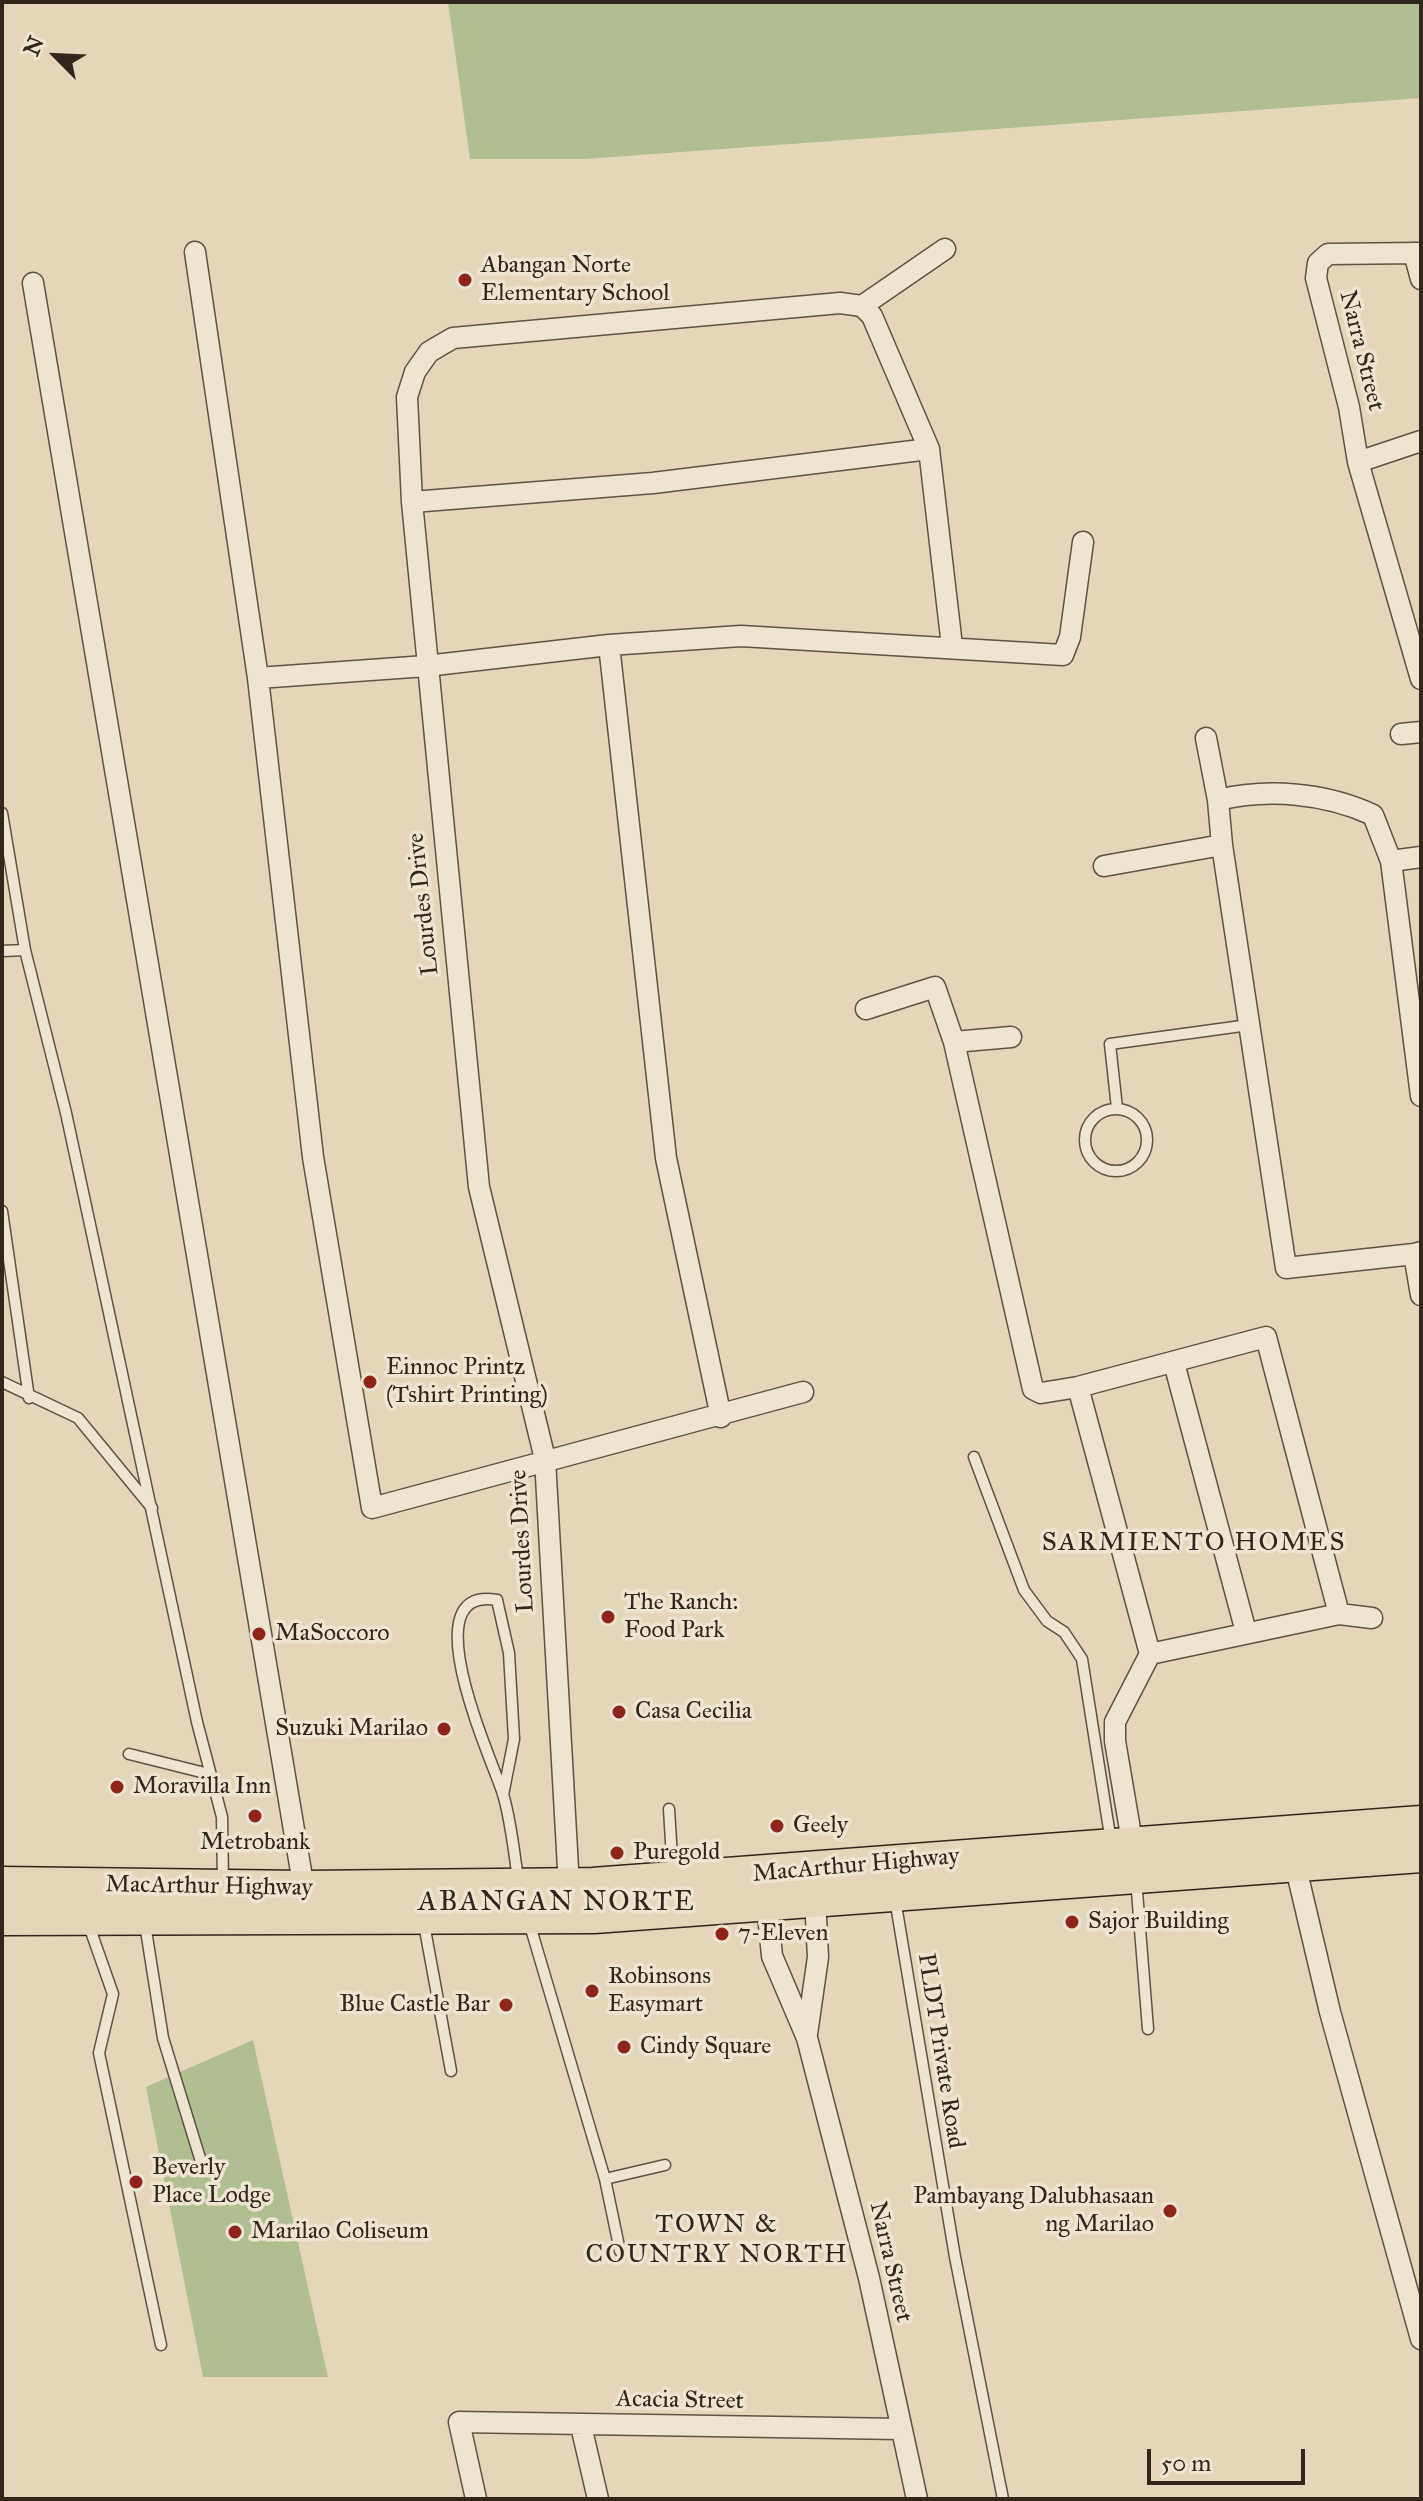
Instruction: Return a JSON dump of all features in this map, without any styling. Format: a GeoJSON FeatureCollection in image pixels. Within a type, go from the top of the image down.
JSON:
{"type":"FeatureCollection","features":[{"type":"Feature","properties":{"kind":"highway","name":"MacArthur Highway"},"geometry":{"type":"LineString","coordinates":[[2,1885],[83,1902],[223,1902],[422,1916],[523,1901],[569,1886],[1127,1855],[1421,1824]]}},
{"type":"Feature","properties":{"kind":"highway","name":"MacArthur Highway"},"geometry":{"type":"LineString","coordinates":[[223,1902],[304,1889],[523,1901],[767,1904],[894,1893],[1127,1855],[1295,1864],[1421,1854]]}},
{"type":"Feature","properties":{"kind":"highway","name":"MacArthur Highway"},"geometry":{"type":"LineString","coordinates":[[2,1917],[83,1902]]}},
{"type":"Feature","properties":{"kind":"street"},"geometry":{"type":"LineString","coordinates":[[945,249],[862,306],[872,316],[929,449],[952,646]]}},
{"type":"Feature","properties":{"kind":"street"},"geometry":{"type":"LineString","coordinates":[[195,252],[258,678],[313,1157],[372,1508],[545,1459],[721,1417],[803,1392]]}},
{"type":"Feature","properties":{"kind":"street"},"geometry":{"type":"LineString","coordinates":[[1418,253],[1421,279]]}},
{"type":"Feature","properties":{"kind":"street","name":"Narra Street"},"geometry":{"type":"LineString","coordinates":[[1358,462],[1349,407],[1316,278],[1318,263],[1328,254],[1418,253]]}},
{"type":"Feature","properties":{"kind":"street"},"geometry":{"type":"LineString","coordinates":[[33,283],[304,1889]]}},
{"type":"Feature","properties":{"kind":"street","name":"Lourdes Drive"},"geometry":{"type":"LineString","coordinates":[[569,1886],[545,1459],[479,1187],[426,666],[412,502],[407,397],[415,372],[429,352],[453,338],[840,303],[862,306]]}},
{"type":"Feature","properties":{"kind":"street"},"geometry":{"type":"LineString","coordinates":[[1421,441],[1358,462],[1421,679]]}},
{"type":"Feature","properties":{"kind":"street"},"geometry":{"type":"LineString","coordinates":[[412,502],[653,483],[929,449]]}},
{"type":"Feature","properties":{"kind":"street"},"geometry":{"type":"LineString","coordinates":[[258,678],[426,666],[609,645],[741,636],[952,646],[1063,655],[1070,637],[1083,542]]}},
{"type":"Feature","properties":{"kind":"street"},"geometry":{"type":"LineString","coordinates":[[609,645],[666,1158],[721,1417]]}},
{"type":"Feature","properties":{"kind":"street"},"geometry":{"type":"LineString","coordinates":[[1206,738],[1218,800],[1222,845],[1286,1268],[1417,1253],[1421,1295]]}},
{"type":"Feature","properties":{"kind":"street"},"geometry":{"type":"LineString","coordinates":[[1218,800],[1275,793],[1347,803],[1373,815],[1391,861],[1421,1096]]}},
{"type":"Feature","properties":{"kind":"street"},"geometry":{"type":"LineString","coordinates":[[1104,866],[1222,845]]}},
{"type":"Feature","properties":{"kind":"street"},"geometry":{"type":"LineString","coordinates":[[1391,861],[1421,857]]}},
{"type":"Feature","properties":{"kind":"street"},"geometry":{"type":"LineString","coordinates":[[866,1009],[935,987],[954,1042],[1033,1389],[1041,1393],[1078,1387],[1266,1337],[1339,1614]]}},
{"type":"Feature","properties":{"kind":"street"},"geometry":{"type":"LineString","coordinates":[[954,1042],[1011,1037]]}},
{"type":"Feature","properties":{"kind":"street"},"geometry":{"type":"LineString","coordinates":[[1174,1363],[1246,1632]]}},
{"type":"Feature","properties":{"kind":"street"},"geometry":{"type":"LineString","coordinates":[[1078,1387],[1150,1654],[1115,1722],[1127,1855]]}},
{"type":"Feature","properties":{"kind":"street"},"geometry":{"type":"LineString","coordinates":[[1150,1654],[1339,1614],[1372,1618]]}},
{"type":"Feature","properties":{"kind":"street"},"geometry":{"type":"LineString","coordinates":[[1295,1864],[1330,2012],[1421,2339]]}},
{"type":"Feature","properties":{"kind":"street","name":"Narra Street"},"geometry":{"type":"LineString","coordinates":[[807,2038],[818,1957],[815,1898]]}},
{"type":"Feature","properties":{"kind":"street","name":"Narra Street"},"geometry":{"type":"LineString","coordinates":[[767,1904],[772,1956],[807,2038],[869,2278],[917,2499]]}},
{"type":"Feature","properties":{"kind":"street","name":"Acacia Street"},"geometry":{"type":"LineString","coordinates":[[476,2499],[459,2422],[901,2429]]}},
{"type":"Feature","properties":{"kind":"street"},"geometry":{"type":"LineString","coordinates":[[581,2426],[598,2499]]}},
{"type":"Feature","properties":{"kind":"lane"},"geometry":{"type":"LineString","coordinates":[[2,813],[25,950],[66,1113],[209,1774],[222,1817],[223,1902]]}},
{"type":"Feature","properties":{"kind":"lane"},"geometry":{"type":"LineString","coordinates":[[2,951],[25,950]]}},
{"type":"Feature","properties":{"kind":"lane"},"geometry":{"type":"LineString","coordinates":[[1117,1108],[1110,1044],[1249,1025]]}},
{"type":"Feature","properties":{"kind":"lane"},"geometry":{"type":"LineString","coordinates":[[1117,1108],[1137,1117],[1147,1136],[1143,1157],[1125,1171],[1104,1170],[1087,1156],[1084,1134],[1096,1115],[1117,1108]]}},
{"type":"Feature","properties":{"kind":"lane"},"geometry":{"type":"LineString","coordinates":[[2,1211],[29,1398]]}},
{"type":"Feature","properties":{"kind":"lane"},"geometry":{"type":"LineString","coordinates":[[2,1382],[29,1398],[78,1418],[154,1509]]}},
{"type":"Feature","properties":{"kind":"lane"},"geometry":{"type":"LineString","coordinates":[[974,1457],[1024,1590],[1047,1621],[1064,1632],[1082,1659],[1127,1855],[1148,2029]]}},
{"type":"Feature","properties":{"kind":"lane"},"geometry":{"type":"LineString","coordinates":[[503,1795],[514,1739],[509,1653],[497,1600],[485,1598],[470,1605],[464,1613],[455,1643],[478,1733],[503,1795],[523,1901],[605,2179],[620,2251]]}},
{"type":"Feature","properties":{"kind":"lane"},"geometry":{"type":"LineString","coordinates":[[129,1754],[209,1774]]}},
{"type":"Feature","properties":{"kind":"lane"},"geometry":{"type":"LineString","coordinates":[[669,1809],[673,1881]]}},
{"type":"Feature","properties":{"kind":"lane","name":"PLDT Private Road"},"geometry":{"type":"LineString","coordinates":[[894,1893],[950,2228],[1003,2499]]}},
{"type":"Feature","properties":{"kind":"lane"},"geometry":{"type":"LineString","coordinates":[[83,1902],[113,1994],[99,2053],[161,2345]]}},
{"type":"Feature","properties":{"kind":"lane"},"geometry":{"type":"LineString","coordinates":[[146,1903],[163,2038],[203,2168]]}},
{"type":"Feature","properties":{"kind":"lane"},"geometry":{"type":"LineString","coordinates":[[422,1916],[451,2071]]}},
{"type":"Feature","properties":{"kind":"lane"},"geometry":{"type":"LineString","coordinates":[[605,2179],[665,2165]]}},
{"type":"Feature","properties":{"kind":"green space"},"geometry":{"type":"Polygon","coordinates":[[[448,2],[1421,2],[1421,98],[585,159],[470,159],[448,2]]]}},
{"type":"Feature","properties":{"kind":"green space","name":"Marilao Coliseum"},"geometry":{"type":"Polygon","coordinates":[[[253,2040],[328,2377],[203,2377],[146,2087],[253,2040]]]}},
{"type":"Feature","properties":{"kind":"place","name":"Abangan Norte Elementary School"},"geometry":{"type":"Point","coordinates":[465,280]}},
{"type":"Feature","properties":{"kind":"place","name":"Einnoc Printz (Tshirt Printing)"},"geometry":{"type":"Point","coordinates":[370,1382]}},
{"type":"Feature","properties":{"kind":"place","name":"The Ranch: Food Park"},"geometry":{"type":"Point","coordinates":[608,1617]}},
{"type":"Feature","properties":{"kind":"place","name":"MaSoccoro"},"geometry":{"type":"Point","coordinates":[259,1634]}},
{"type":"Feature","properties":{"kind":"place","name":"Casa Cecilia"},"geometry":{"type":"Point","coordinates":[619,1712]}},
{"type":"Feature","properties":{"kind":"place","name":"Suzuki Marilao"},"geometry":{"type":"Point","coordinates":[444,1729]}},
{"type":"Feature","properties":{"kind":"place","name":"Moravilla Inn"},"geometry":{"type":"Point","coordinates":[117,1787]}},
{"type":"Feature","properties":{"kind":"place","name":"Metrobank"},"geometry":{"type":"Point","coordinates":[255,1816]}},
{"type":"Feature","properties":{"kind":"place","name":"Geely"},"geometry":{"type":"Point","coordinates":[777,1826]}},
{"type":"Feature","properties":{"kind":"place","name":"Puregold"},"geometry":{"type":"Point","coordinates":[617,1853]}},
{"type":"Feature","properties":{"kind":"place","name":"Sajor Building"},"geometry":{"type":"Point","coordinates":[1072,1922]}},
{"type":"Feature","properties":{"kind":"place","name":"7-Eleven"},"geometry":{"type":"Point","coordinates":[722,1934]}},
{"type":"Feature","properties":{"kind":"place","name":"Robinsons Easymart"},"geometry":{"type":"Point","coordinates":[592,1991]}},
{"type":"Feature","properties":{"kind":"place","name":"Blue Castle Bar"},"geometry":{"type":"Point","coordinates":[506,2005]}},
{"type":"Feature","properties":{"kind":"place","name":"Cindy Square"},"geometry":{"type":"Point","coordinates":[624,2047]}},
{"type":"Feature","properties":{"kind":"place","name":"Beverly Place Lodge"},"geometry":{"type":"Point","coordinates":[136,2182]}},
{"type":"Feature","properties":{"kind":"place","name":"Pambayang Dalubhasaan ng Marilao"},"geometry":{"type":"Point","coordinates":[1170,2211]}},
{"type":"Feature","properties":{"kind":"place","name":"Marilao Coliseum"},"geometry":{"type":"Point","coordinates":[235,2232]}},
{"type":"Feature","properties":{"kind":"district","name":"SARMIENTO HOMES"},"geometry":{"type":"Point","coordinates":[1194,1544]}},
{"type":"Feature","properties":{"kind":"district","name":"ABANGAN NORTE"},"geometry":{"type":"Point","coordinates":[557,1903]}},
{"type":"Feature","properties":{"kind":"district","name":"TOWN & COUNTRY NORTH"},"geometry":{"type":"Point","coordinates":[717,2241]}}]}
